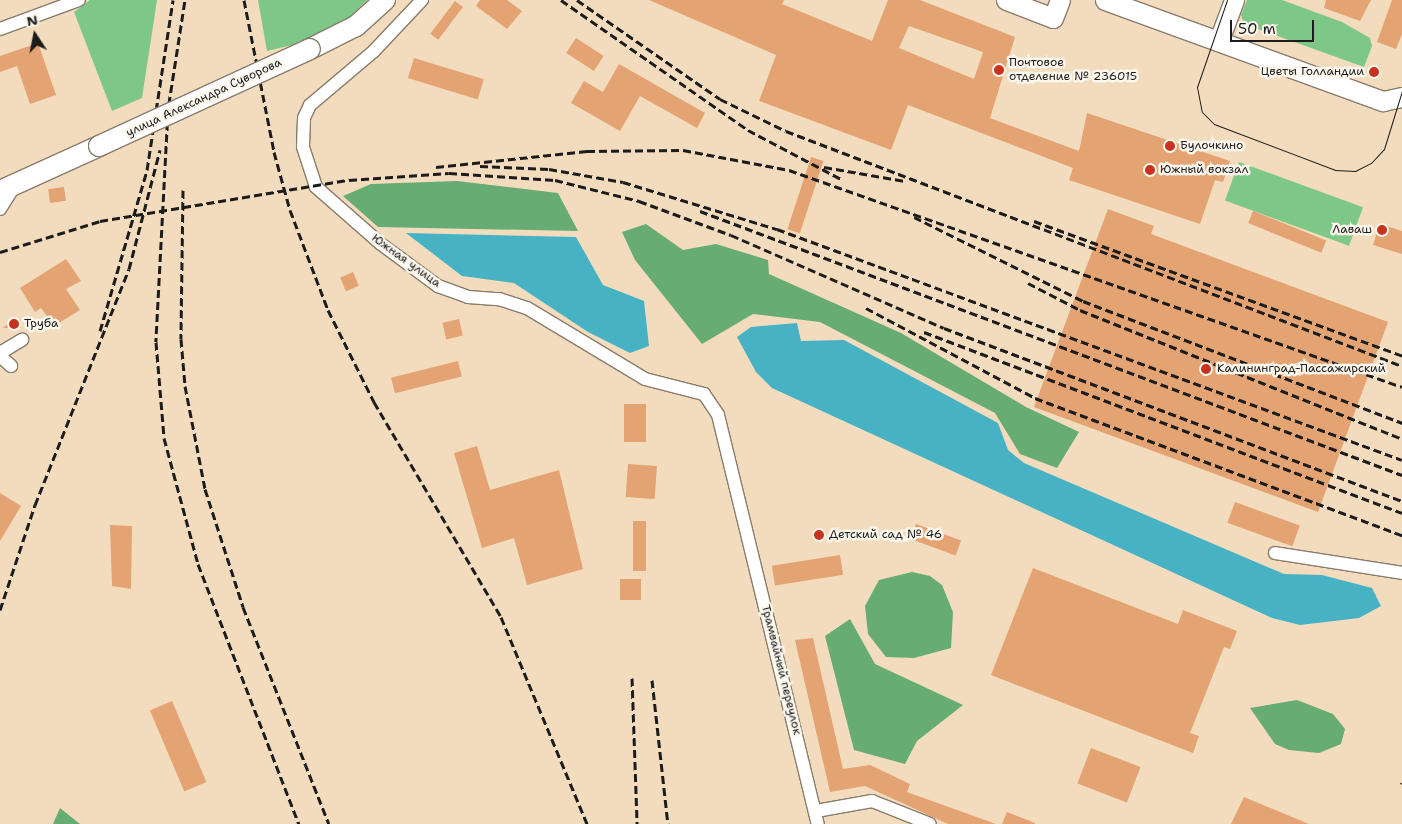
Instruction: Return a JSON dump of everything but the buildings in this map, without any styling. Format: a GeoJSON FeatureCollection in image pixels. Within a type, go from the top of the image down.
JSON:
{"type":"FeatureCollection","features":[{"type":"Feature","properties":{"kind":"main road","name":"улица Александра Суворова"},"geometry":{"type":"LineString","coordinates":[[8,188],[310,49],[356,26],[385,0]]}},
{"type":"Feature","properties":{"kind":"main road"},"geometry":{"type":"LineString","coordinates":[[1006,0],[1053,18],[1060,0]]}},
{"type":"Feature","properties":{"kind":"main road"},"geometry":{"type":"LineString","coordinates":[[1106,0],[1383,101],[1401,94]]}},
{"type":"Feature","properties":{"kind":"main road"},"geometry":{"type":"LineString","coordinates":[[1219,40],[1234,0]]}},
{"type":"Feature","properties":{"kind":"street"},"geometry":{"type":"LineString","coordinates":[[0,29],[79,0]]}},
{"type":"Feature","properties":{"kind":"street","name":"Южная улица"},"geometry":{"type":"LineString","coordinates":[[422,0],[374,51],[310,106],[304,118],[303,147],[316,188],[381,244],[438,286],[468,297],[499,299],[527,308],[645,379],[704,394],[718,415]]}},
{"type":"Feature","properties":{"kind":"street","name":"улица Александра Суворова"},"geometry":{"type":"LineString","coordinates":[[0,209],[8,188]]}},
{"type":"Feature","properties":{"kind":"street"},"geometry":{"type":"LineString","coordinates":[[11,366],[0,355],[22,340]]}},
{"type":"Feature","properties":{"kind":"street","name":"Трамвайный переулок"},"geometry":{"type":"LineString","coordinates":[[718,415],[818,824]]}},
{"type":"Feature","properties":{"kind":"street"},"geometry":{"type":"LineString","coordinates":[[1275,553],[1402,573]]}},
{"type":"Feature","properties":{"kind":"street"},"geometry":{"type":"LineString","coordinates":[[816,810],[872,801],[930,824]]}},
{"type":"Feature","properties":{"kind":"green space"},"geometry":{"type":"Polygon","coordinates":[[[90,0],[157,0],[142,98],[112,111],[74,12],[90,0]]]}},
{"type":"Feature","properties":{"kind":"green space"},"geometry":{"type":"Polygon","coordinates":[[[258,0],[367,0],[346,21],[309,41],[267,51],[258,0]]]}},
{"type":"Feature","properties":{"kind":"green space"},"geometry":{"type":"Polygon","coordinates":[[[1247,0],[1282,0],[1342,22],[1370,38],[1372,46],[1364,67],[1244,24],[1241,15],[1247,0]]]}},
{"type":"Feature","properties":{"kind":"green space"},"geometry":{"type":"Polygon","coordinates":[[[1239,162],[1363,207],[1349,246],[1225,201],[1239,162]]]}},
{"type":"Feature","properties":{"kind":"green space"},"geometry":{"type":"Polygon","coordinates":[[[457,181],[558,193],[578,231],[378,227],[343,196],[371,184],[457,181]]]}},
{"type":"Feature","properties":{"kind":"green space"},"geometry":{"type":"Polygon","coordinates":[[[646,224],[683,250],[716,244],[768,260],[769,274],[901,333],[1026,407],[1079,432],[1057,468],[1020,454],[995,413],[820,322],[753,314],[702,344],[635,260],[622,232],[646,224]]]}},
{"type":"Feature","properties":{"kind":"green space"},"geometry":{"type":"Polygon","coordinates":[[[912,572],[930,576],[942,585],[953,612],[951,648],[914,658],[886,657],[868,634],[865,606],[879,580],[912,572]]]}},
{"type":"Feature","properties":{"kind":"green space"},"geometry":{"type":"Polygon","coordinates":[[[850,619],[875,664],[963,705],[917,741],[905,764],[854,750],[825,636],[850,619]]]}},
{"type":"Feature","properties":{"kind":"green space"},"geometry":{"type":"Polygon","coordinates":[[[1297,700],[1333,714],[1345,729],[1341,744],[1319,753],[1289,750],[1275,744],[1250,708],[1297,700]]]}},
{"type":"Feature","properties":{"kind":"green space"},"geometry":{"type":"Polygon","coordinates":[[[60,808],[80,824],[53,824],[60,808]]]}},
{"type":"Feature","properties":{"kind":"water"},"geometry":{"type":"Polygon","coordinates":[[[406,233],[576,237],[603,285],[644,301],[649,346],[630,353],[588,332],[514,283],[462,276],[406,233]]]}},
{"type":"Feature","properties":{"kind":"water"},"geometry":{"type":"Polygon","coordinates":[[[797,323],[801,341],[844,340],[998,423],[1008,450],[1024,463],[1284,574],[1322,575],[1372,588],[1381,606],[1359,618],[1300,625],[1272,618],[772,388],[756,372],[737,337],[751,327],[797,323]]]}},
{"type":"Feature","properties":{"kind":"tram line"},"geometry":{"type":"LineString","coordinates":[[1227,0],[1197,87],[1202,112],[1214,124],[1335,170],[1355,171],[1371,163],[1384,149],[1402,91]]}},
{"type":"Feature","properties":{"kind":"railway"},"geometry":{"type":"LineString","coordinates":[[100,331],[147,170],[173,0]]}},
{"type":"Feature","properties":{"kind":"railway"},"geometry":{"type":"LineString","coordinates":[[167,116],[185,0]]}},
{"type":"Feature","properties":{"kind":"railway"},"geometry":{"type":"LineString","coordinates":[[244,0],[274,152],[290,210],[328,310],[374,402],[501,617],[587,824]]}},
{"type":"Feature","properties":{"kind":"railway"},"geometry":{"type":"LineString","coordinates":[[561,0],[748,130],[843,180]]}},
{"type":"Feature","properties":{"kind":"railway"},"geometry":{"type":"LineString","coordinates":[[577,0],[720,99],[786,131],[1402,366]]}},
{"type":"Feature","properties":{"kind":"railway"},"geometry":{"type":"LineString","coordinates":[[168,110],[156,342],[164,438],[198,564],[299,824]]}},
{"type":"Feature","properties":{"kind":"railway"},"geometry":{"type":"LineString","coordinates":[[0,610],[35,505],[129,269],[160,150]]}},
{"type":"Feature","properties":{"kind":"railway"},"geometry":{"type":"LineString","coordinates":[[436,167],[587,151],[683,150],[789,170],[1402,387]]}},
{"type":"Feature","properties":{"kind":"railway"},"geometry":{"type":"LineString","coordinates":[[480,166],[549,169],[623,182],[777,229],[1402,460]]}},
{"type":"Feature","properties":{"kind":"railway"},"geometry":{"type":"LineString","coordinates":[[824,167],[905,181]]}},
{"type":"Feature","properties":{"kind":"railway"},"geometry":{"type":"LineString","coordinates":[[0,252],[100,221],[349,180],[449,173],[555,180],[639,201],[731,235],[944,328],[1402,501]]}},
{"type":"Feature","properties":{"kind":"railway"},"geometry":{"type":"LineString","coordinates":[[183,190],[181,339],[185,386],[205,489],[243,607],[329,824]]}},
{"type":"Feature","properties":{"kind":"railway"},"geometry":{"type":"LineString","coordinates":[[700,211],[1402,475]]}},
{"type":"Feature","properties":{"kind":"railway"},"geometry":{"type":"LineString","coordinates":[[914,217],[1083,301],[1402,423]]}},
{"type":"Feature","properties":{"kind":"railway"},"geometry":{"type":"LineString","coordinates":[[1034,221],[1402,356]]}},
{"type":"Feature","properties":{"kind":"railway"},"geometry":{"type":"LineString","coordinates":[[1028,283],[1080,310],[1402,439]]}},
{"type":"Feature","properties":{"kind":"railway"},"geometry":{"type":"LineString","coordinates":[[866,308],[1035,398],[1402,535]]}},
{"type":"Feature","properties":{"kind":"railway"},"geometry":{"type":"LineString","coordinates":[[924,332],[1402,513]]}},
{"type":"Feature","properties":{"kind":"railway"},"geometry":{"type":"LineString","coordinates":[[632,678],[637,824]]}},
{"type":"Feature","properties":{"kind":"railway"},"geometry":{"type":"LineString","coordinates":[[652,680],[668,824]]}},
{"type":"Feature","properties":{"kind":"place","name":"Почтовое отделение № 236015"},"geometry":{"type":"Point","coordinates":[999,70]}},
{"type":"Feature","properties":{"kind":"place","name":"Цветы Голландии"},"geometry":{"type":"Point","coordinates":[1374,72]}},
{"type":"Feature","properties":{"kind":"place","name":"Булочкино"},"geometry":{"type":"Point","coordinates":[1170,146]}},
{"type":"Feature","properties":{"kind":"place","name":"Южный вокзал"},"geometry":{"type":"Point","coordinates":[1150,170]}},
{"type":"Feature","properties":{"kind":"place","name":"Лаваш"},"geometry":{"type":"Point","coordinates":[1382,230]}},
{"type":"Feature","properties":{"kind":"place","name":"Труба"},"geometry":{"type":"Point","coordinates":[14,324]}},
{"type":"Feature","properties":{"kind":"place","name":"Калининград-Пассажирский"},"geometry":{"type":"Point","coordinates":[1206,369]}},
{"type":"Feature","properties":{"kind":"place","name":"Детский сад № 46"},"geometry":{"type":"Point","coordinates":[819,535]}}]}
